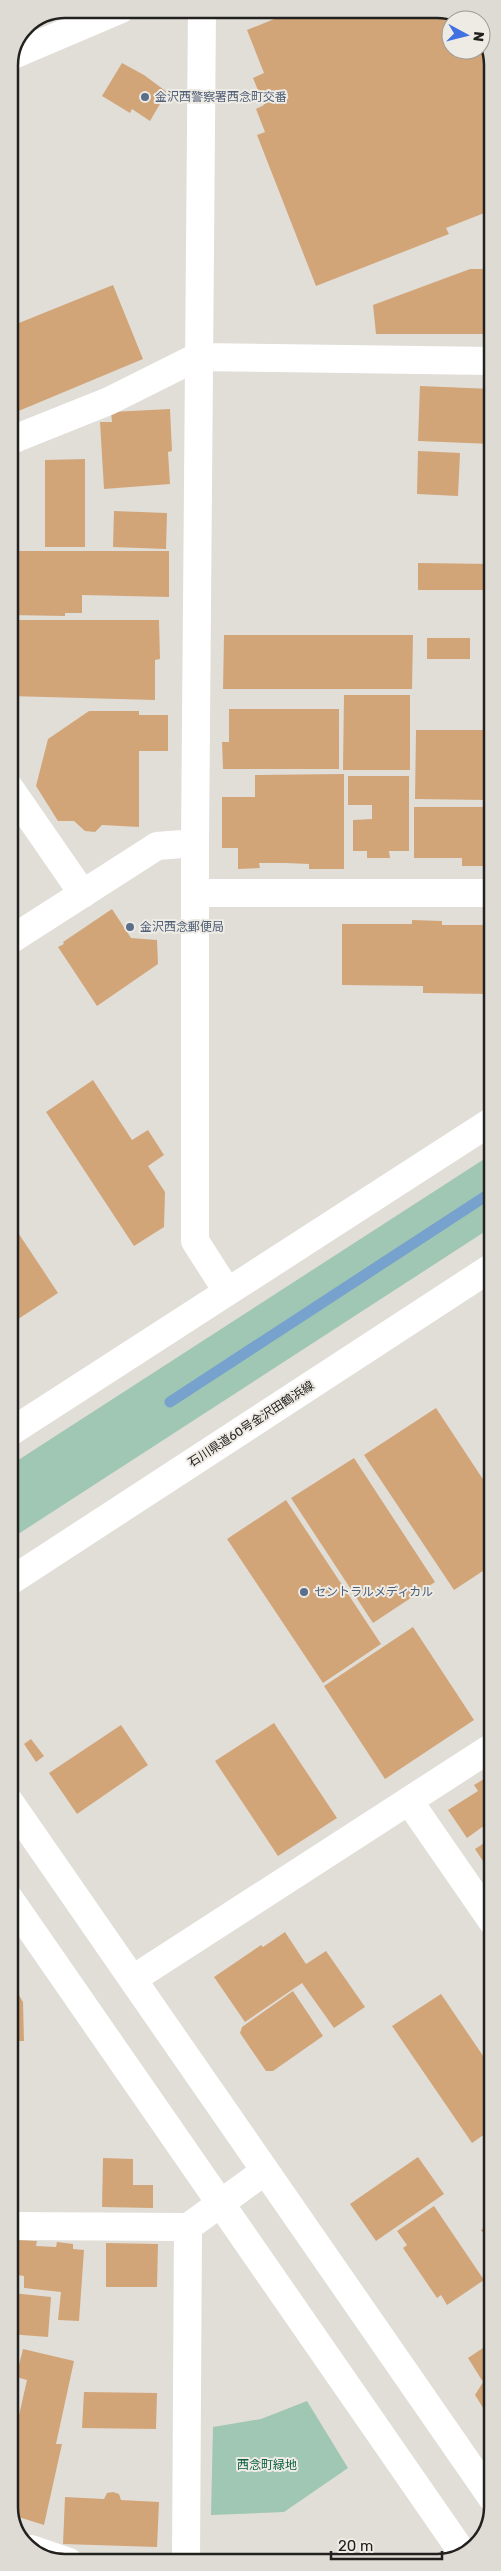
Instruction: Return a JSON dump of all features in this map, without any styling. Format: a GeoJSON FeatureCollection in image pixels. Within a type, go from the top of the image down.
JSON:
{"type":"FeatureCollection","features":[{"type":"Feature","properties":{"kind":"street"},"geometry":{"type":"LineString","coordinates":[[19,53],[100,18]]}},
{"type":"Feature","properties":{"kind":"street"},"geometry":{"type":"LineString","coordinates":[[202,18],[197,358],[195,1241],[227,1291]]}},
{"type":"Feature","properties":{"kind":"street"},"geometry":{"type":"LineString","coordinates":[[18,437],[109,400],[197,358],[483,362]]}},
{"type":"Feature","properties":{"kind":"street"},"geometry":{"type":"LineString","coordinates":[[18,800],[83,894]]}},
{"type":"Feature","properties":{"kind":"street"},"geometry":{"type":"LineString","coordinates":[[18,935],[157,846],[195,843]]}},
{"type":"Feature","properties":{"kind":"street"},"geometry":{"type":"LineString","coordinates":[[195,893],[483,893]]}},
{"type":"Feature","properties":{"kind":"street"},"geometry":{"type":"LineString","coordinates":[[18,1427],[483,1127]]}},
{"type":"Feature","properties":{"kind":"street","name":"石川県道60号金沢田鶴浜線"},"geometry":{"type":"LineString","coordinates":[[18,1576],[483,1273]]}},
{"type":"Feature","properties":{"kind":"street"},"geometry":{"type":"LineString","coordinates":[[133,1979],[483,1753]]}},
{"type":"Feature","properties":{"kind":"street"},"geometry":{"type":"LineString","coordinates":[[409,1801],[483,1908]]}},
{"type":"Feature","properties":{"kind":"street"},"geometry":{"type":"LineString","coordinates":[[18,1814],[483,2485]]}},
{"type":"Feature","properties":{"kind":"street"},"geometry":{"type":"LineString","coordinates":[[18,1928],[221,2204],[459,2548]]}},
{"type":"Feature","properties":{"kind":"street"},"geometry":{"type":"LineString","coordinates":[[18,2226],[188,2227],[265,2171]]}},
{"type":"Feature","properties":{"kind":"street"},"geometry":{"type":"LineString","coordinates":[[186,2553],[188,2227]]}},
{"type":"Feature","properties":{"kind":"green space"},"geometry":{"type":"Polygon","coordinates":[[[483,1160],[483,1233],[18,1534],[18,1460],[483,1160]]]}},
{"type":"Feature","properties":{"kind":"green space","name":"西念町緑地"},"geometry":{"type":"Polygon","coordinates":[[[307,2401],[348,2468],[284,2512],[211,2515],[213,2427],[261,2419],[307,2401]]]}},
{"type":"Feature","properties":{"kind":"building"},"geometry":{"type":"Polygon","coordinates":[[[277,18],[441,18],[441,60],[483,60],[483,214],[446,228],[449,234],[316,286],[257,135],[265,132],[256,109],[264,105],[253,78],[264,73],[247,30],[277,18]]]}},
{"type":"Feature","properties":{"kind":"building"},"geometry":{"type":"Polygon","coordinates":[[[122,63],[144,75],[167,92],[150,121],[132,109],[130,113],[102,96],[122,63]]]}},
{"type":"Feature","properties":{"kind":"building"},"geometry":{"type":"Polygon","coordinates":[[[470,269],[483,269],[483,334],[376,334],[373,305],[470,269]]]}},
{"type":"Feature","properties":{"kind":"building"},"geometry":{"type":"Polygon","coordinates":[[[113,285],[143,359],[18,411],[18,323],[113,285]]]}},
{"type":"Feature","properties":{"kind":"building"},"geometry":{"type":"Polygon","coordinates":[[[420,386],[483,389],[483,444],[418,441],[420,386]]]}},
{"type":"Feature","properties":{"kind":"building"},"geometry":{"type":"Polygon","coordinates":[[[170,409],[172,451],[168,452],[170,484],[104,489],[100,422],[112,422],[111,412],[170,409]]]}},
{"type":"Feature","properties":{"kind":"building"},"geometry":{"type":"Polygon","coordinates":[[[418,451],[460,453],[458,496],[417,494],[418,451]]]}},
{"type":"Feature","properties":{"kind":"building"},"geometry":{"type":"Polygon","coordinates":[[[85,459],[85,547],[45,547],[45,460],[85,459]]]}},
{"type":"Feature","properties":{"kind":"building"},"geometry":{"type":"Polygon","coordinates":[[[114,511],[167,513],[166,549],[113,547],[114,511]]]}},
{"type":"Feature","properties":{"kind":"building"},"geometry":{"type":"Polygon","coordinates":[[[18,551],[169,551],[169,597],[82,595],[82,613],[65,613],[65,616],[18,615],[18,551]]]}},
{"type":"Feature","properties":{"kind":"building"},"geometry":{"type":"Polygon","coordinates":[[[418,563],[483,564],[483,590],[418,590],[418,563]]]}},
{"type":"Feature","properties":{"kind":"building"},"geometry":{"type":"Polygon","coordinates":[[[18,620],[159,620],[160,659],[155,660],[155,700],[18,696],[18,620]]]}},
{"type":"Feature","properties":{"kind":"building"},"geometry":{"type":"Polygon","coordinates":[[[224,635],[413,635],[412,689],[223,689],[224,635]]]}},
{"type":"Feature","properties":{"kind":"building"},"geometry":{"type":"Polygon","coordinates":[[[427,638],[470,638],[470,659],[427,659],[427,638]]]}},
{"type":"Feature","properties":{"kind":"building"},"geometry":{"type":"Polygon","coordinates":[[[344,695],[410,695],[410,770],[343,770],[344,695]]]}},
{"type":"Feature","properties":{"kind":"building"},"geometry":{"type":"Polygon","coordinates":[[[229,709],[339,709],[339,769],[223,769],[222,742],[229,742],[229,709]]]}},
{"type":"Feature","properties":{"kind":"building"},"geometry":{"type":"Polygon","coordinates":[[[89,711],[139,711],[139,715],[168,715],[168,751],[139,751],[139,827],[102,825],[95,832],[85,831],[74,821],[58,821],[36,786],[48,739],[89,711]]]}},
{"type":"Feature","properties":{"kind":"building"},"geometry":{"type":"Polygon","coordinates":[[[416,730],[483,730],[483,800],[415,799],[416,730]]]}},
{"type":"Feature","properties":{"kind":"building"},"geometry":{"type":"Polygon","coordinates":[[[344,774],[344,869],[309,869],[309,864],[259,863],[260,868],[238,869],[238,848],[222,848],[222,797],[255,797],[255,775],[344,774]]]}},
{"type":"Feature","properties":{"kind":"building"},"geometry":{"type":"Polygon","coordinates":[[[348,776],[409,776],[409,851],[389,851],[390,858],[367,858],[367,851],[353,851],[353,820],[372,819],[372,805],[348,805],[348,776]]]}},
{"type":"Feature","properties":{"kind":"building"},"geometry":{"type":"Polygon","coordinates":[[[414,807],[483,807],[483,866],[462,866],[462,858],[414,858],[414,807]]]}},
{"type":"Feature","properties":{"kind":"building"},"geometry":{"type":"Polygon","coordinates":[[[112,909],[131,938],[157,940],[158,964],[97,1006],[58,947],[112,909]]]}},
{"type":"Feature","properties":{"kind":"building"},"geometry":{"type":"Polygon","coordinates":[[[412,920],[442,921],[442,925],[483,925],[483,994],[423,993],[423,986],[342,985],[342,924],[412,924],[412,920]]]}},
{"type":"Feature","properties":{"kind":"building"},"geometry":{"type":"Polygon","coordinates":[[[93,1080],[132,1140],[148,1130],[164,1155],[148,1166],[165,1192],[164,1227],[134,1246],[46,1112],[93,1080]]]}},
{"type":"Feature","properties":{"kind":"building"},"geometry":{"type":"Polygon","coordinates":[[[18,1233],[58,1293],[18,1319],[18,1233]]]}},
{"type":"Feature","properties":{"kind":"building"},"geometry":{"type":"Polygon","coordinates":[[[436,1408],[483,1479],[483,1571],[454,1590],[364,1455],[436,1408]]]}},
{"type":"Feature","properties":{"kind":"building"},"geometry":{"type":"Polygon","coordinates":[[[354,1458],[435,1582],[373,1623],[291,1498],[354,1458]]]}},
{"type":"Feature","properties":{"kind":"building"},"geometry":{"type":"Polygon","coordinates":[[[286,1500],[381,1644],[323,1683],[227,1539],[286,1500]]]}},
{"type":"Feature","properties":{"kind":"building"},"geometry":{"type":"Polygon","coordinates":[[[413,1627],[474,1720],[385,1779],[324,1686],[413,1627]]]}},
{"type":"Feature","properties":{"kind":"building"},"geometry":{"type":"Polygon","coordinates":[[[274,1723],[337,1818],[278,1856],[215,1761],[274,1723]]]}},
{"type":"Feature","properties":{"kind":"building"},"geometry":{"type":"Polygon","coordinates":[[[121,1725],[148,1765],[77,1814],[49,1773],[121,1725]]]}},
{"type":"Feature","properties":{"kind":"building"},"geometry":{"type":"Polygon","coordinates":[[[31,1739],[44,1756],[36,1762],[24,1744],[31,1739]]]}},
{"type":"Feature","properties":{"kind":"building"},"geometry":{"type":"Polygon","coordinates":[[[483,1780],[483,1826],[467,1838],[448,1810],[478,1791],[474,1785],[483,1780]]]}},
{"type":"Feature","properties":{"kind":"building"},"geometry":{"type":"Polygon","coordinates":[[[483,1844],[483,1861],[475,1849],[483,1844]]]}},
{"type":"Feature","properties":{"kind":"building"},"geometry":{"type":"Polygon","coordinates":[[[285,1932],[306,1964],[326,1951],[365,2007],[334,2028],[302,1983],[245,2022],[214,1977],[261,1945],[263,1947],[285,1932]]]}},
{"type":"Feature","properties":{"kind":"building"},"geometry":{"type":"Polygon","coordinates":[[[293,1991],[323,2036],[273,2071],[266,2071],[240,2033],[242,2027],[293,1991]]]}},
{"type":"Feature","properties":{"kind":"building"},"geometry":{"type":"Polygon","coordinates":[[[18,1993],[23,2002],[24,2041],[18,2041],[18,1993]]]}},
{"type":"Feature","properties":{"kind":"building"},"geometry":{"type":"Polygon","coordinates":[[[441,1994],[483,2056],[483,2135],[472,2143],[392,2026],[441,1994]]]}},
{"type":"Feature","properties":{"kind":"building"},"geometry":{"type":"Polygon","coordinates":[[[418,2157],[444,2194],[376,2241],[350,2204],[418,2157]]]}},
{"type":"Feature","properties":{"kind":"building"},"geometry":{"type":"Polygon","coordinates":[[[103,2158],[133,2159],[133,2185],[153,2185],[153,2208],[102,2207],[103,2158]]]}},
{"type":"Feature","properties":{"kind":"building"},"geometry":{"type":"Polygon","coordinates":[[[434,2206],[483,2281],[447,2305],[441,2295],[437,2298],[403,2248],[407,2245],[397,2231],[434,2206]]]}},
{"type":"Feature","properties":{"kind":"building"},"geometry":{"type":"Polygon","coordinates":[[[19,2240],[37,2241],[36,2246],[56,2247],[57,2242],[73,2244],[73,2249],[84,2250],[79,2321],[58,2320],[61,2292],[24,2288],[24,2276],[18,2275],[19,2240]]]}},
{"type":"Feature","properties":{"kind":"building"},"geometry":{"type":"Polygon","coordinates":[[[106,2243],[158,2244],[157,2287],[106,2287],[106,2243]]]}},
{"type":"Feature","properties":{"kind":"building"},"geometry":{"type":"Polygon","coordinates":[[[18,2294],[51,2297],[48,2337],[18,2335],[18,2294]]]}},
{"type":"Feature","properties":{"kind":"building"},"geometry":{"type":"Polygon","coordinates":[[[483,2348],[483,2382],[468,2358],[483,2348]]]}},
{"type":"Feature","properties":{"kind":"building"},"geometry":{"type":"Polygon","coordinates":[[[23,2349],[74,2361],[56,2444],[62,2444],[44,2525],[19,2517],[18,2420],[27,2380],[18,2378],[23,2349]]]}},
{"type":"Feature","properties":{"kind":"building"},"geometry":{"type":"Polygon","coordinates":[[[483,2382],[483,2408],[475,2395],[483,2382]]]}},
{"type":"Feature","properties":{"kind":"building"},"geometry":{"type":"Polygon","coordinates":[[[84,2392],[157,2393],[156,2429],[82,2428],[84,2392]]]}},
{"type":"Feature","properties":{"kind":"building"},"geometry":{"type":"Polygon","coordinates":[[[107,2493],[119,2494],[121,2500],[159,2502],[157,2547],[63,2544],[65,2497],[104,2499],[107,2493]]]}},
{"type":"Feature","properties":{"kind":"waterway"},"geometry":{"type":"LineString","coordinates":[[170,1402],[483,1198]]}},
{"type":"Feature","properties":{"kind":"place","name":"金沢西警察署西念町交番"},"geometry":{"type":"Point","coordinates":[145,97]}},
{"type":"Feature","properties":{"kind":"place","name":"金沢西念郵便局"},"geometry":{"type":"Point","coordinates":[130,927]}},
{"type":"Feature","properties":{"kind":"place","name":"セントラルメディカル"},"geometry":{"type":"Point","coordinates":[304,1592]}}]}
